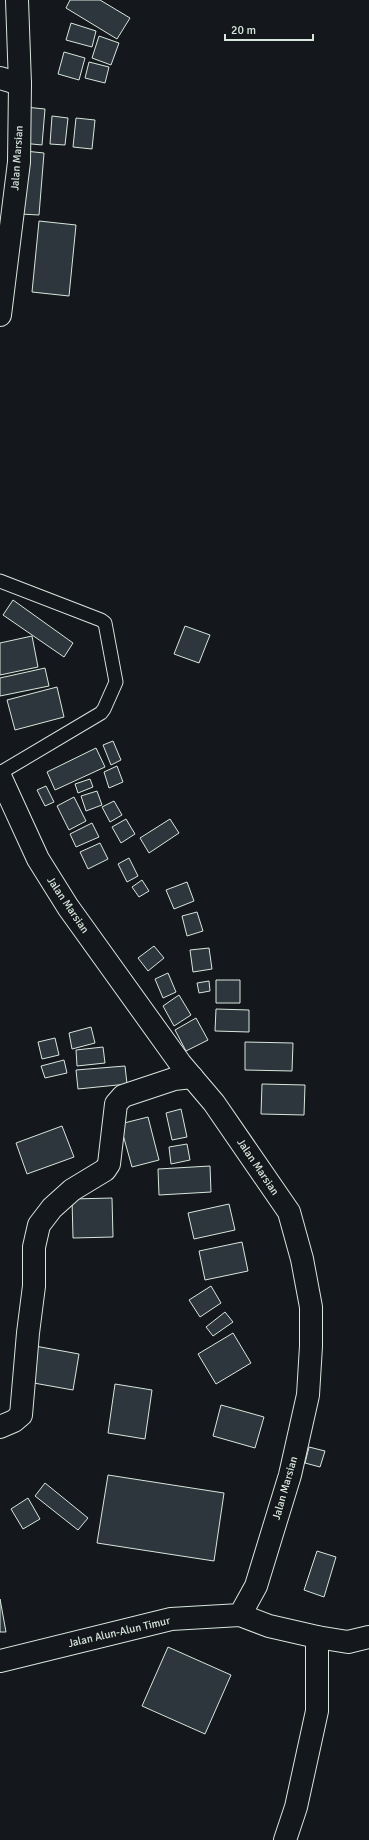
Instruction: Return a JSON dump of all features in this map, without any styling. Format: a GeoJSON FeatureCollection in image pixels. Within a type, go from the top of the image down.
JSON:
{"type":"FeatureCollection","features":[{"type":"Feature","properties":{"kind":"street","name":"Jalan Marsian"},"geometry":{"type":"LineString","coordinates":[[0,316],[19,162],[10,81],[17,0]]}},
{"type":"Feature","properties":{"kind":"street","name":"Jalan Marsian"},"geometry":{"type":"LineString","coordinates":[[0,774],[38,859],[68,907],[180,1063],[214,1103],[289,1212],[302,1259],[311,1307],[311,1346],[308,1395],[290,1475],[256,1586],[240,1615]]}},
{"type":"Feature","properties":{"kind":"street"},"geometry":{"type":"LineString","coordinates":[[0,1427],[14,1421],[21,1415],[34,1286],[34,1247],[39,1225],[52,1208],[72,1190],[105,1170],[110,1164],[116,1104],[123,1096],[174,1079],[192,1076]]}},
{"type":"Feature","properties":{"kind":"street"},"geometry":{"type":"LineString","coordinates":[[240,1615],[269,1626],[317,1637],[348,1642],[369,1637]]}},
{"type":"Feature","properties":{"kind":"street","name":"Jalan Alun-Alun Timur"},"geometry":{"type":"LineString","coordinates":[[0,1661],[171,1619],[240,1615]]}},
{"type":"Feature","properties":{"kind":"street"},"geometry":{"type":"LineString","coordinates":[[285,1840],[296,1807],[317,1711],[317,1637]]}},
{"type":"Feature","properties":{"kind":"lane"},"geometry":{"type":"LineString","coordinates":[[0,581],[102,620],[116,682],[101,713],[0,774]]}},
{"type":"Feature","properties":{"kind":"building"},"geometry":{"type":"Polygon","coordinates":[[[70,0],[100,0],[130,18],[117,39],[66,8],[70,0]]]}},
{"type":"Feature","properties":{"kind":"building"},"geometry":{"type":"Polygon","coordinates":[[[71,23],[96,31],[92,47],[66,40],[71,23]]]}},
{"type":"Feature","properties":{"kind":"building"},"geometry":{"type":"Polygon","coordinates":[[[99,36],[119,43],[111,65],[92,58],[99,36]]]}},
{"type":"Feature","properties":{"kind":"building"},"geometry":{"type":"Polygon","coordinates":[[[64,52],[85,58],[79,80],[58,74],[64,52]]]}},
{"type":"Feature","properties":{"kind":"building"},"geometry":{"type":"Polygon","coordinates":[[[89,62],[109,67],[105,83],[85,78],[89,62]]]}},
{"type":"Feature","properties":{"kind":"building"},"geometry":{"type":"Polygon","coordinates":[[[25,107],[45,109],[42,145],[22,143],[25,107]]]}},
{"type":"Feature","properties":{"kind":"building"},"geometry":{"type":"Polygon","coordinates":[[[52,116],[68,118],[65,145],[50,144],[52,116]]]}},
{"type":"Feature","properties":{"kind":"building"},"geometry":{"type":"Polygon","coordinates":[[[76,118],[95,120],[92,149],[73,147],[76,118]]]}},
{"type":"Feature","properties":{"kind":"building"},"geometry":{"type":"Polygon","coordinates":[[[25,151],[44,153],[39,215],[20,214],[25,151]]]}},
{"type":"Feature","properties":{"kind":"building"},"geometry":{"type":"Polygon","coordinates":[[[39,221],[76,225],[69,296],[32,292],[39,221]]]}},
{"type":"Feature","properties":{"kind":"building"},"geometry":{"type":"Polygon","coordinates":[[[13,600],[73,643],[64,657],[3,615],[13,600]]]}},
{"type":"Feature","properties":{"kind":"building"},"geometry":{"type":"Polygon","coordinates":[[[185,626],[210,635],[199,663],[174,654],[185,626]]]}},
{"type":"Feature","properties":{"kind":"building"},"geometry":{"type":"Polygon","coordinates":[[[32,636],[38,667],[0,675],[0,643],[32,636]]]}},
{"type":"Feature","properties":{"kind":"building"},"geometry":{"type":"Polygon","coordinates":[[[45,668],[49,686],[0,696],[0,678],[45,668]]]}},
{"type":"Feature","properties":{"kind":"building"},"geometry":{"type":"Polygon","coordinates":[[[57,687],[64,717],[15,730],[7,700],[57,687]]]}},
{"type":"Feature","properties":{"kind":"building"},"geometry":{"type":"Polygon","coordinates":[[[113,741],[121,760],[111,765],[103,745],[113,741]]]}},
{"type":"Feature","properties":{"kind":"building"},"geometry":{"type":"Polygon","coordinates":[[[96,748],[105,767],[55,790],[47,772],[96,748]]]}},
{"type":"Feature","properties":{"kind":"building"},"geometry":{"type":"Polygon","coordinates":[[[117,766],[123,782],[109,788],[104,772],[117,766]]]}},
{"type":"Feature","properties":{"kind":"building"},"geometry":{"type":"Polygon","coordinates":[[[90,779],[93,787],[78,793],[75,784],[90,779]]]}},
{"type":"Feature","properties":{"kind":"building"},"geometry":{"type":"Polygon","coordinates":[[[46,786],[54,802],[45,806],[37,790],[46,786]]]}},
{"type":"Feature","properties":{"kind":"building"},"geometry":{"type":"Polygon","coordinates":[[[97,791],[102,805],[86,811],[81,796],[97,791]]]}},
{"type":"Feature","properties":{"kind":"building"},"geometry":{"type":"Polygon","coordinates":[[[74,797],[86,821],[69,830],[57,806],[74,797]]]}},
{"type":"Feature","properties":{"kind":"building"},"geometry":{"type":"Polygon","coordinates":[[[114,801],[122,815],[110,822],[102,807],[114,801]]]}},
{"type":"Feature","properties":{"kind":"building"},"geometry":{"type":"Polygon","coordinates":[[[126,819],[135,834],[121,843],[112,827],[126,819]]]}},
{"type":"Feature","properties":{"kind":"building"},"geometry":{"type":"Polygon","coordinates":[[[170,819],[179,833],[149,853],[140,838],[170,819]]]}},
{"type":"Feature","properties":{"kind":"building"},"geometry":{"type":"Polygon","coordinates":[[[92,823],[99,837],[76,847],[70,834],[92,823]]]}},
{"type":"Feature","properties":{"kind":"building"},"geometry":{"type":"Polygon","coordinates":[[[100,843],[108,859],[88,869],[80,852],[100,843]]]}},
{"type":"Feature","properties":{"kind":"building"},"geometry":{"type":"Polygon","coordinates":[[[129,858],[138,876],[127,882],[118,864],[129,858]]]}},
{"type":"Feature","properties":{"kind":"building"},"geometry":{"type":"Polygon","coordinates":[[[142,880],[149,891],[139,897],[132,887],[142,880]]]}},
{"type":"Feature","properties":{"kind":"building"},"geometry":{"type":"Polygon","coordinates":[[[187,882],[194,901],[174,909],[166,890],[187,882]]]}},
{"type":"Feature","properties":{"kind":"building"},"geometry":{"type":"Polygon","coordinates":[[[197,912],[203,931],[187,936],[182,916],[197,912]]]}},
{"type":"Feature","properties":{"kind":"building"},"geometry":{"type":"Polygon","coordinates":[[[154,946],[164,958],[148,971],[138,958],[154,946]]]}},
{"type":"Feature","properties":{"kind":"building"},"geometry":{"type":"Polygon","coordinates":[[[209,948],[212,969],[193,972],[190,950],[209,948]]]}},
{"type":"Feature","properties":{"kind":"building"},"geometry":{"type":"Polygon","coordinates":[[[168,973],[176,992],[163,998],[155,979],[168,973]]]}},
{"type":"Feature","properties":{"kind":"building"},"geometry":{"type":"Polygon","coordinates":[[[216,980],[240,980],[240,1003],[216,1003],[216,980]]]}},
{"type":"Feature","properties":{"kind":"building"},"geometry":{"type":"Polygon","coordinates":[[[209,981],[210,991],[199,993],[197,983],[209,981]]]}},
{"type":"Feature","properties":{"kind":"building"},"geometry":{"type":"Polygon","coordinates":[[[179,995],[191,1015],[174,1026],[163,1006],[179,995]]]}},
{"type":"Feature","properties":{"kind":"building"},"geometry":{"type":"Polygon","coordinates":[[[216,1009],[249,1010],[249,1032],[215,1031],[216,1009]]]}},
{"type":"Feature","properties":{"kind":"building"},"geometry":{"type":"Polygon","coordinates":[[[196,1018],[208,1040],[186,1051],[175,1030],[196,1018]]]}},
{"type":"Feature","properties":{"kind":"building"},"geometry":{"type":"Polygon","coordinates":[[[91,1027],[95,1043],[72,1049],[69,1033],[91,1027]]]}},
{"type":"Feature","properties":{"kind":"building"},"geometry":{"type":"Polygon","coordinates":[[[55,1038],[59,1055],[42,1059],[38,1042],[55,1038]]]}},
{"type":"Feature","properties":{"kind":"building"},"geometry":{"type":"Polygon","coordinates":[[[245,1042],[293,1043],[292,1071],[245,1070],[245,1042]]]}},
{"type":"Feature","properties":{"kind":"building"},"geometry":{"type":"Polygon","coordinates":[[[103,1047],[105,1063],[77,1066],[76,1050],[103,1047]]]}},
{"type":"Feature","properties":{"kind":"building"},"geometry":{"type":"Polygon","coordinates":[[[64,1060],[67,1073],[45,1078],[41,1066],[64,1060]]]}},
{"type":"Feature","properties":{"kind":"building"},"geometry":{"type":"Polygon","coordinates":[[[125,1066],[127,1084],[78,1089],[76,1070],[125,1066]]]}},
{"type":"Feature","properties":{"kind":"building"},"geometry":{"type":"Polygon","coordinates":[[[262,1084],[305,1085],[304,1115],[261,1114],[262,1084]]]}},
{"type":"Feature","properties":{"kind":"building"},"geometry":{"type":"Polygon","coordinates":[[[181,1109],[187,1137],[172,1140],[166,1113],[181,1109]]]}},
{"type":"Feature","properties":{"kind":"building"},"geometry":{"type":"Polygon","coordinates":[[[148,1117],[159,1160],[132,1167],[120,1124],[148,1117]]]}},
{"type":"Feature","properties":{"kind":"building"},"geometry":{"type":"Polygon","coordinates":[[[62,1126],[74,1157],[27,1174],[16,1143],[62,1126]]]}},
{"type":"Feature","properties":{"kind":"building"},"geometry":{"type":"Polygon","coordinates":[[[187,1144],[190,1160],[171,1164],[169,1147],[187,1144]]]}},
{"type":"Feature","properties":{"kind":"building"},"geometry":{"type":"Polygon","coordinates":[[[210,1166],[211,1192],[159,1195],[158,1169],[210,1166]]]}},
{"type":"Feature","properties":{"kind":"building"},"geometry":{"type":"Polygon","coordinates":[[[112,1198],[113,1237],[73,1238],[72,1199],[112,1198]]]}},
{"type":"Feature","properties":{"kind":"building"},"geometry":{"type":"Polygon","coordinates":[[[229,1204],[235,1230],[194,1239],[188,1213],[229,1204]]]}},
{"type":"Feature","properties":{"kind":"building"},"geometry":{"type":"Polygon","coordinates":[[[242,1242],[248,1271],[205,1280],[199,1251],[242,1242]]]}},
{"type":"Feature","properties":{"kind":"building"},"geometry":{"type":"Polygon","coordinates":[[[211,1286],[221,1303],[200,1317],[189,1300],[211,1286]]]}},
{"type":"Feature","properties":{"kind":"building"},"geometry":{"type":"Polygon","coordinates":[[[225,1312],[233,1322],[213,1336],[206,1327],[225,1312]]]}},
{"type":"Feature","properties":{"kind":"building"},"geometry":{"type":"Polygon","coordinates":[[[233,1333],[251,1363],[216,1384],[198,1354],[233,1333]]]}},
{"type":"Feature","properties":{"kind":"building"},"geometry":{"type":"Polygon","coordinates":[[[35,1346],[79,1354],[73,1390],[28,1382],[35,1346]]]}},
{"type":"Feature","properties":{"kind":"building"},"geometry":{"type":"Polygon","coordinates":[[[115,1384],[152,1390],[145,1439],[108,1433],[115,1384]]]}},
{"type":"Feature","properties":{"kind":"building"},"geometry":{"type":"Polygon","coordinates":[[[221,1405],[264,1417],[255,1448],[213,1436],[221,1405]]]}},
{"type":"Feature","properties":{"kind":"building"},"geometry":{"type":"Polygon","coordinates":[[[309,1447],[325,1451],[320,1467],[305,1463],[309,1447]]]}},
{"type":"Feature","properties":{"kind":"building"},"geometry":{"type":"Polygon","coordinates":[[[108,1475],[224,1493],[214,1561],[97,1543],[108,1475]]]}},
{"type":"Feature","properties":{"kind":"building"},"geometry":{"type":"Polygon","coordinates":[[[45,1483],[88,1518],[78,1530],[35,1496],[45,1483]]]}},
{"type":"Feature","properties":{"kind":"building"},"geometry":{"type":"Polygon","coordinates":[[[28,1498],[40,1519],[23,1529],[11,1509],[28,1498]]]}},
{"type":"Feature","properties":{"kind":"building"},"geometry":{"type":"Polygon","coordinates":[[[317,1551],[336,1557],[324,1597],[304,1590],[317,1551]]]}},
{"type":"Feature","properties":{"kind":"building"},"geometry":{"type":"Polygon","coordinates":[[[0,1599],[6,1632],[0,1632],[0,1599]]]}},
{"type":"Feature","properties":{"kind":"building"},"geometry":{"type":"Polygon","coordinates":[[[168,1647],[231,1675],[205,1734],[142,1706],[168,1647]]]}}]}
